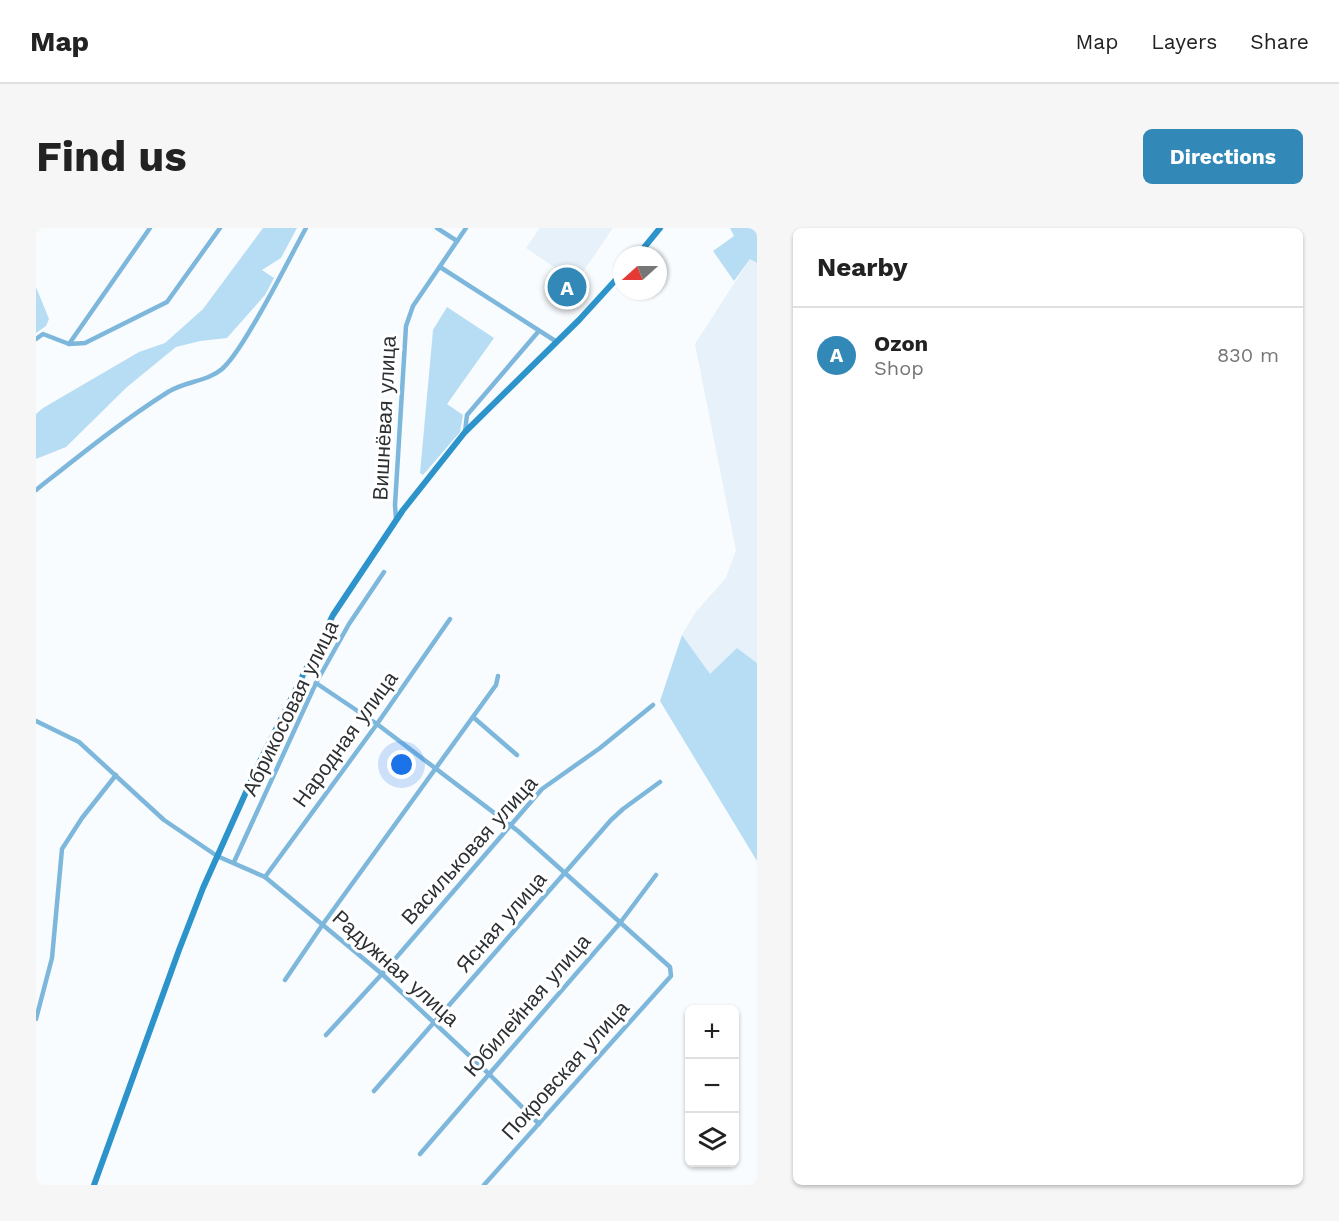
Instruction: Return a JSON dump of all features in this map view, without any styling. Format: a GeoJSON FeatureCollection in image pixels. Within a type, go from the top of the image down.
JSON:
{"type":"FeatureCollection","features":[{"type":"Feature","properties":{"kind":"street"},"geometry":{"type":"LineString","coordinates":[[69,344],[150,228]]}},
{"type":"Feature","properties":{"kind":"street"},"geometry":{"type":"LineString","coordinates":[[36,339],[43,334],[69,344],[85,343],[167,302],[220,228]]}},
{"type":"Feature","properties":{"kind":"street"},"geometry":{"type":"LineString","coordinates":[[36,490],[168,392],[178,386],[211,377],[221,369],[237,350],[259,316],[306,228]]}},
{"type":"Feature","properties":{"kind":"street"},"geometry":{"type":"LineString","coordinates":[[438,228],[457,242]]}},
{"type":"Feature","properties":{"kind":"street","name":"Вишнёвая улица"},"geometry":{"type":"LineString","coordinates":[[396,519],[406,326],[413,306],[466,228]]}},
{"type":"Feature","properties":{"kind":"street"},"geometry":{"type":"LineString","coordinates":[[645,246],[660,228]]}},
{"type":"Feature","properties":{"kind":"street"},"geometry":{"type":"LineString","coordinates":[[440,267],[538,332],[557,342]]}},
{"type":"Feature","properties":{"kind":"street"},"geometry":{"type":"LineString","coordinates":[[94,1185],[179,950],[217,856],[296,685],[333,615],[396,519],[465,432],[557,342],[613,283]]}},
{"type":"Feature","properties":{"kind":"street"},"geometry":{"type":"LineString","coordinates":[[465,432],[467,415],[538,332]]}},
{"type":"Feature","properties":{"kind":"street","name":"Абрикосовая улица"},"geometry":{"type":"LineString","coordinates":[[234,862],[316,683],[349,624],[384,572]]}},
{"type":"Feature","properties":{"kind":"street","name":"Народная улица"},"geometry":{"type":"LineString","coordinates":[[265,877],[377,724],[450,619]]}},
{"type":"Feature","properties":{"kind":"street"},"geometry":{"type":"LineString","coordinates":[[285,980],[496,685],[498,676]]}},
{"type":"Feature","properties":{"kind":"street"},"geometry":{"type":"LineString","coordinates":[[316,683],[377,724],[510,825],[620,922]]}},
{"type":"Feature","properties":{"kind":"street","name":"Васильковая улица"},"geometry":{"type":"LineString","coordinates":[[326,1035],[542,789],[600,748],[654,705]]}},
{"type":"Feature","properties":{"kind":"street"},"geometry":{"type":"LineString","coordinates":[[473,717],[517,755]]}},
{"type":"Feature","properties":{"kind":"street","name":"Радужная улица"},"geometry":{"type":"LineString","coordinates":[[36,721],[79,742],[164,820],[217,856],[265,877],[381,974],[489,1074],[539,1124]]}},
{"type":"Feature","properties":{"kind":"street"},"geometry":{"type":"LineString","coordinates":[[36,1019],[51,958],[62,849],[82,818],[116,775]]}},
{"type":"Feature","properties":{"kind":"street","name":"Ясная улица"},"geometry":{"type":"LineString","coordinates":[[374,1091],[611,820],[622,809],[660,782]]}},
{"type":"Feature","properties":{"kind":"street","name":"Юбилейная улица"},"geometry":{"type":"LineString","coordinates":[[420,1154],[620,922],[656,875]]}},
{"type":"Feature","properties":{"kind":"street","name":"Покровская улица"},"geometry":{"type":"LineString","coordinates":[[484,1185],[671,976],[670,967],[620,922]]}},
{"type":"Feature","properties":{"kind":"shaded area"},"geometry":{"type":"Polygon","coordinates":[[[263,228],[297,228],[281,258],[262,270],[274,278],[265,295],[227,338],[176,347],[127,387],[66,447],[36,459],[36,414],[139,352],[165,343],[203,309],[263,228]]]}},
{"type":"Feature","properties":{"kind":"shaded area"},"geometry":{"type":"Polygon","coordinates":[[[540,228],[613,228],[576,282],[526,248],[540,228]]]}},
{"type":"Feature","properties":{"kind":"shaded area"},"geometry":{"type":"Polygon","coordinates":[[[730,228],[757,228],[757,263],[750,259],[734,281],[713,251],[734,236],[730,228]]]}},
{"type":"Feature","properties":{"kind":"shaded area"},"geometry":{"type":"Polygon","coordinates":[[[750,259],[757,263],[757,663],[737,648],[710,675],[682,635],[695,613],[726,578],[736,550],[695,344],[750,259]]]}},
{"type":"Feature","properties":{"kind":"shaded area"},"geometry":{"type":"Polygon","coordinates":[[[36,287],[49,319],[46,326],[36,333],[36,287]]]}},
{"type":"Feature","properties":{"kind":"shaded area"},"geometry":{"type":"Polygon","coordinates":[[[447,307],[494,338],[447,404],[463,415],[460,432],[423,475],[420,473],[433,330],[447,307]]]}},
{"type":"Feature","properties":{"kind":"shaded area"},"geometry":{"type":"Polygon","coordinates":[[[682,635],[710,674],[737,648],[757,663],[757,861],[660,701],[682,635]]]}},
{"type":"Feature","properties":{"kind":"place","name":"Ozon"},"geometry":{"type":"Point","coordinates":[567,287]}}]}
